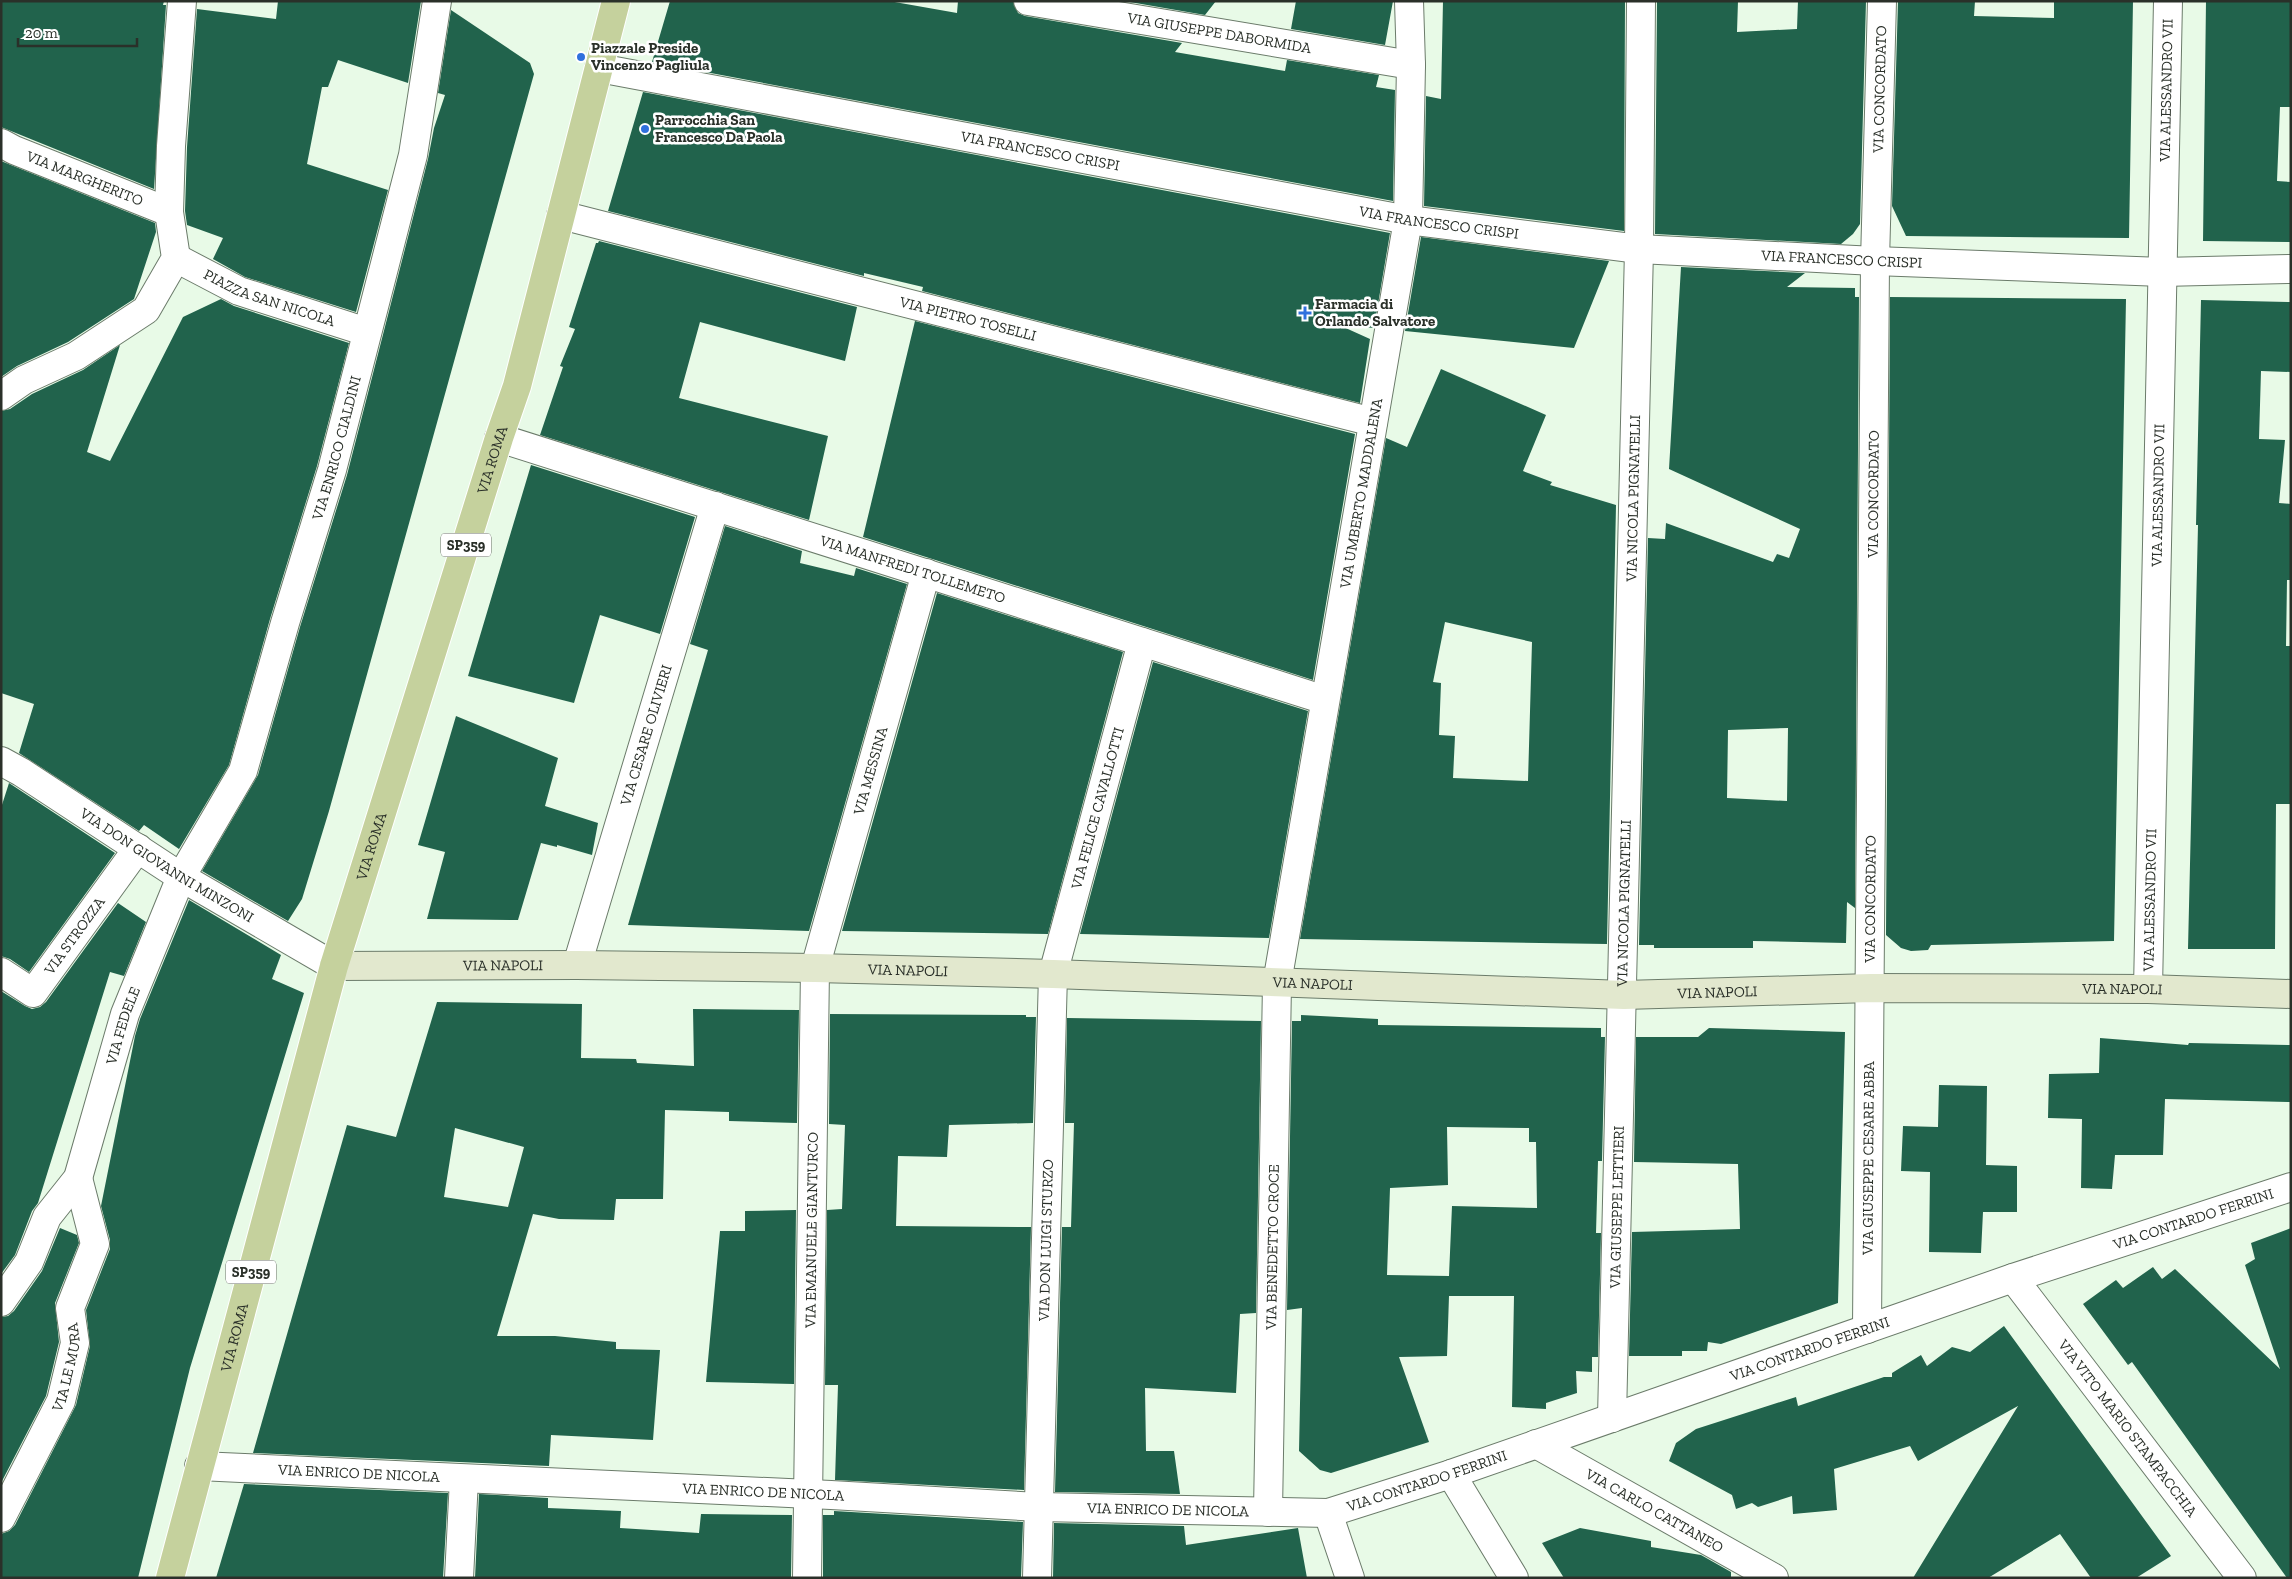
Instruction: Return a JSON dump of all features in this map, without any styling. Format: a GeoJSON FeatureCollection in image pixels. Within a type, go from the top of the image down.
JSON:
{"type":"FeatureCollection","features":[{"type":"Feature","properties":{"kind":"main road","name":"SP359"},"geometry":{"type":"LineString","coordinates":[[599,68],[616,1]]}},
{"type":"Feature","properties":{"kind":"main road","name":"VIA ROMA"},"geometry":{"type":"LineString","coordinates":[[170,1578],[334,966],[499,438],[517,386],[599,68]]}},
{"type":"Feature","properties":{"kind":"main road","name":"VIA NAPOLI"},"geometry":{"type":"LineString","coordinates":[[334,966],[577,965],[815,968],[1053,974],[1624,995],[1871,988],[2148,989],[2291,994]]}},
{"type":"Feature","properties":{"kind":"street"},"geometry":{"type":"LineString","coordinates":[[1,396],[24,380],[76,356],[146,310],[176,258],[169,212],[171,146],[182,1]]}},
{"type":"Feature","properties":{"kind":"street","name":"VIA ENRICO CIALDINI"},"geometry":{"type":"LineString","coordinates":[[181,877],[243,771],[285,623],[332,470],[413,155],[437,1]]}},
{"type":"Feature","properties":{"kind":"street","name":"VIA GIUSEPPE DABORMIDA"},"geometry":{"type":"LineString","coordinates":[[1028,1],[1411,65]]}},
{"type":"Feature","properties":{"kind":"street","name":"VIA UMBERTO MADDALENA"},"geometry":{"type":"LineString","coordinates":[[1277,982],[1408,220],[1411,65],[1409,1]]}},
{"type":"Feature","properties":{"kind":"street","name":"VIA NICOLA PIGNATELLI"},"geometry":{"type":"LineString","coordinates":[[1624,995],[1639,249],[1641,1]]}},
{"type":"Feature","properties":{"kind":"street","name":"VIA CONCORDATO"},"geometry":{"type":"LineString","coordinates":[[1871,988],[1874,261],[1882,1]]}},
{"type":"Feature","properties":{"kind":"street","name":"VIA ALESSANDRO VII"},"geometry":{"type":"LineString","coordinates":[[2148,989],[2168,1]]}},
{"type":"Feature","properties":{"kind":"street","name":"VIA FRANCESCO CRISPI"},"geometry":{"type":"LineString","coordinates":[[599,68],[1408,220],[1639,249],[1874,261],[2162,272],[2291,269]]}},
{"type":"Feature","properties":{"kind":"street","name":"VIA MARGHERITO"},"geometry":{"type":"LineString","coordinates":[[1,143],[14,150],[169,212]]}},
{"type":"Feature","properties":{"kind":"street","name":"VIA PIETRO TOSELLI"},"geometry":{"type":"LineString","coordinates":[[561,215],[1373,422]]}},
{"type":"Feature","properties":{"kind":"street","name":"PIAZZA SAN NICOLA"},"geometry":{"type":"LineString","coordinates":[[176,258],[239,291],[367,332]]}},
{"type":"Feature","properties":{"kind":"street","name":"VIA MANFREDI TOLLEMETO"},"geometry":{"type":"LineString","coordinates":[[499,438],[1325,700]]}},
{"type":"Feature","properties":{"kind":"street","name":"VIA CESARE OLIVIERI"},"geometry":{"type":"LineString","coordinates":[[577,965],[715,506]]}},
{"type":"Feature","properties":{"kind":"street","name":"VIA MESSINA"},"geometry":{"type":"LineString","coordinates":[[815,968],[926,573]]}},
{"type":"Feature","properties":{"kind":"street","name":"VIA FELICE CAVALLOTTI"},"geometry":{"type":"LineString","coordinates":[[1053,974],[1142,642]]}},
{"type":"Feature","properties":{"kind":"street","name":"VIA DON GIOVANNI MINZONI"},"geometry":{"type":"LineString","coordinates":[[1,761],[181,877],[334,966]]}},
{"type":"Feature","properties":{"kind":"street","name":"VIA STROZZA"},"geometry":{"type":"LineString","coordinates":[[1,972],[33,992],[138,848]]}},
{"type":"Feature","properties":{"kind":"street","name":"VIA FEDELE"},"geometry":{"type":"LineString","coordinates":[[78,1178],[125,1014],[181,877]]}},
{"type":"Feature","properties":{"kind":"street","name":"VIA EMANUELE GIANTURCO"},"geometry":{"type":"LineString","coordinates":[[807,1578],[815,968]]}},
{"type":"Feature","properties":{"kind":"street","name":"VIA DON LUIGI STURZO"},"geometry":{"type":"LineString","coordinates":[[1038,1578],[1053,974]]}},
{"type":"Feature","properties":{"kind":"street","name":"VIA BENEDETTO CROCE"},"geometry":{"type":"LineString","coordinates":[[1268,1512],[1277,982]]}},
{"type":"Feature","properties":{"kind":"street","name":"VIA GIUSEPPE CESARE ABBA"},"geometry":{"type":"LineString","coordinates":[[1867,1329],[1871,988]]}},
{"type":"Feature","properties":{"kind":"street","name":"VIA GIUSEPPE LETTIERI"},"geometry":{"type":"LineString","coordinates":[[1612,1418],[1624,995]]}},
{"type":"Feature","properties":{"kind":"street"},"geometry":{"type":"LineString","coordinates":[[1,1302],[28,1262],[47,1217],[78,1178]]}},
{"type":"Feature","properties":{"kind":"street","name":"VIA LE MURA"},"geometry":{"type":"LineString","coordinates":[[1,1518],[61,1400],[75,1343],[70,1308],[95,1244],[78,1178]]}},
{"type":"Feature","properties":{"kind":"street","name":"VIA CONTARDO FERRINI"},"geometry":{"type":"LineString","coordinates":[[1328,1513],[1451,1474],[2013,1278],[2291,1187]]}},
{"type":"Feature","properties":{"kind":"street","name":"VIA VITO MARIO STAMPACCHIA"},"geometry":{"type":"LineString","coordinates":[[2013,1278],[2242,1578]]}},
{"type":"Feature","properties":{"kind":"street","name":"VIA CARLO CATTANEO"},"geometry":{"type":"LineString","coordinates":[[1536,1444],[1774,1578]]}},
{"type":"Feature","properties":{"kind":"street","name":"VIA ENRICO DE NICOLA"},"geometry":{"type":"LineString","coordinates":[[199,1466],[808,1494],[1039,1507],[1328,1513]]}},
{"type":"Feature","properties":{"kind":"street"},"geometry":{"type":"LineString","coordinates":[[1451,1474],[1514,1578]]}},
{"type":"Feature","properties":{"kind":"street"},"geometry":{"type":"LineString","coordinates":[[459,1578],[464,1479]]}},
{"type":"Feature","properties":{"kind":"street"},"geometry":{"type":"LineString","coordinates":[[1328,1513],[1350,1578]]}},
{"type":"Feature","properties":{"kind":"building"},"geometry":{"type":"Polygon","coordinates":[[[1,1],[164,1],[163,5],[166,5],[154,189],[1,127],[1,1]]]}},
{"type":"Feature","properties":{"kind":"building"},"geometry":{"type":"Polygon","coordinates":[[[278,1],[421,1],[408,83],[338,60],[328,87],[322,87],[307,164],[388,190],[356,312],[245,277],[213,259],[223,238],[187,225],[185,211],[187,147],[197,9],[276,19],[278,1]]]}},
{"type":"Feature","properties":{"kind":"building"},"geometry":{"type":"Polygon","coordinates":[[[670,1],[889,1],[957,13],[958,1],[1013,1],[1018,13],[1025,16],[1182,43],[1175,52],[1285,71],[1287,60],[1379,75],[1376,87],[1395,90],[1393,201],[652,62],[670,1]]]}},
{"type":"Feature","properties":{"kind":"building"},"geometry":{"type":"Polygon","coordinates":[[[1124,1],[1216,1],[1205,15],[1124,1]]]}},
{"type":"Feature","properties":{"kind":"building"},"geometry":{"type":"Polygon","coordinates":[[[1296,1],[1393,1],[1385,45],[1291,29],[1296,1]]]}},
{"type":"Feature","properties":{"kind":"building"},"geometry":{"type":"Polygon","coordinates":[[[1443,1],[1625,1],[1624,231],[1424,206],[1426,96],[1441,99],[1443,1]]]}},
{"type":"Feature","properties":{"kind":"building"},"geometry":{"type":"Polygon","coordinates":[[[1657,1],[1738,1],[1737,32],[1797,29],[1798,1],[1866,1],[1860,224],[1853,234],[1841,244],[1655,234],[1657,1]]]}},
{"type":"Feature","properties":{"kind":"building"},"geometry":{"type":"Polygon","coordinates":[[[1898,1],[1975,1],[1974,16],[2054,18],[2054,1],[2133,1],[2129,238],[1906,236],[1892,206],[1898,1]]]}},
{"type":"Feature","properties":{"kind":"building"},"geometry":{"type":"Polygon","coordinates":[[[2206,1],[2291,1],[2291,107],[2280,107],[2277,181],[2291,182],[2291,242],[2203,241],[2206,1]]]}},
{"type":"Feature","properties":{"kind":"building"},"geometry":{"type":"Polygon","coordinates":[[[451,10],[530,63],[534,74],[329,811],[302,899],[288,921],[202,871],[258,775],[300,627],[347,475],[428,159],[434,128],[445,95],[438,93],[451,10]]]}},
{"type":"Feature","properties":{"kind":"building"},"geometry":{"type":"Polygon","coordinates":[[[643,92],[1390,233],[1374,328],[1339,325],[1370,339],[1360,403],[922,291],[923,287],[864,273],[864,276],[608,211],[643,92]]]}},
{"type":"Feature","properties":{"kind":"building"},"geometry":{"type":"Polygon","coordinates":[[[1,161],[155,223],[156,232],[134,299],[68,342],[17,366],[1,377],[1,161]]]}},
{"type":"Feature","properties":{"kind":"building"},"geometry":{"type":"Polygon","coordinates":[[[1421,237],[1609,261],[1574,348],[1405,331],[1421,237]]]}},
{"type":"Feature","properties":{"kind":"building"},"geometry":{"type":"Polygon","coordinates":[[[599,241],[857,307],[845,361],[700,322],[679,398],[828,436],[809,520],[540,435],[563,367],[560,366],[575,329],[569,327],[596,243],[599,241]]]}},
{"type":"Feature","properties":{"kind":"building"},"geometry":{"type":"Polygon","coordinates":[[[1681,267],[1805,273],[1787,287],[1855,288],[1855,297],[1859,297],[1855,908],[1847,902],[1846,943],[1753,941],[1753,948],[1654,948],[1654,945],[1639,945],[1648,538],[1665,539],[1666,523],[1773,562],[1777,554],[1789,558],[1800,529],[1669,469],[1681,267]],[[1788,728],[1728,730],[1727,798],[1787,801],[1788,728]]]}},
{"type":"Feature","properties":{"kind":"building"},"geometry":{"type":"Polygon","coordinates":[[[1890,297],[2126,299],[2114,941],[1931,945],[1928,950],[1911,951],[1901,948],[1886,935],[1890,297]]]}},
{"type":"Feature","properties":{"kind":"building"},"geometry":{"type":"Polygon","coordinates":[[[221,299],[234,306],[349,343],[317,466],[270,619],[229,765],[179,849],[144,825],[139,831],[19,753],[34,704],[1,693],[1,411],[10,409],[32,394],[83,370],[120,345],[87,452],[110,461],[183,317],[221,299]]]}},
{"type":"Feature","properties":{"kind":"building"},"geometry":{"type":"Polygon","coordinates":[[[2201,300],[2291,302],[2291,372],[2261,371],[2259,439],[2285,440],[2279,503],[2291,504],[2291,580],[2287,580],[2286,646],[2291,646],[2291,804],[2276,804],[2275,949],[2188,949],[2198,525],[2196,525],[2201,300]]]}},
{"type":"Feature","properties":{"kind":"building"},"geometry":{"type":"Polygon","coordinates":[[[915,321],[1355,434],[1313,680],[863,537],[915,321]]]}},
{"type":"Feature","properties":{"kind":"building"},"geometry":{"type":"Polygon","coordinates":[[[1441,369],[1546,415],[1523,471],[1552,482],[1550,485],[1616,505],[1607,944],[1300,939],[1386,438],[1407,447],[1441,369]],[[1445,622],[1433,682],[1441,683],[1439,735],[1455,736],[1453,778],[1528,781],[1532,642],[1445,622]]]}},
{"type":"Feature","properties":{"kind":"building"},"geometry":{"type":"Polygon","coordinates":[[[531,465],[695,517],[660,634],[600,615],[574,703],[468,676],[531,465]]]}},
{"type":"Feature","properties":{"kind":"building"},"geometry":{"type":"Polygon","coordinates":[[[725,526],[802,551],[800,563],[854,576],[856,568],[907,584],[809,931],[628,925],[708,650],[690,644],[725,526]]]}},
{"type":"Feature","properties":{"kind":"building"},"geometry":{"type":"Polygon","coordinates":[[[937,593],[1123,652],[1048,934],[842,931],[937,593]]]}},
{"type":"Feature","properties":{"kind":"building"},"geometry":{"type":"Polygon","coordinates":[[[1153,662],[1308,711],[1269,938],[1080,934],[1153,662]]]}},
{"type":"Feature","properties":{"kind":"building"},"geometry":{"type":"Polygon","coordinates":[[[456,716],[558,758],[545,806],[598,823],[592,855],[557,845],[557,847],[541,843],[518,920],[427,919],[445,852],[418,845],[456,716]]]}},
{"type":"Feature","properties":{"kind":"building"},"geometry":{"type":"Polygon","coordinates":[[[9,783],[115,853],[29,972],[10,959],[1,956],[1,808],[9,783]]]}},
{"type":"Feature","properties":{"kind":"building"},"geometry":{"type":"Polygon","coordinates":[[[189,900],[281,955],[272,979],[304,993],[190,1368],[138,1578],[1,1578],[1,1534],[9,1531],[15,1525],[76,1405],[90,1346],[86,1310],[110,1249],[110,1240],[101,1206],[135,1036],[140,1019],[189,900]]]}},
{"type":"Feature","properties":{"kind":"building"},"geometry":{"type":"Polygon","coordinates":[[[118,903],[146,922],[124,976],[110,972],[38,1203],[32,1211],[15,1255],[1,1274],[1,991],[32,1009],[40,1007],[46,1002],[118,903]]]}},
{"type":"Feature","properties":{"kind":"building"},"geometry":{"type":"Polygon","coordinates":[[[437,1002],[582,1004],[581,1058],[636,1059],[637,1063],[694,1066],[693,1009],[799,1010],[797,1123],[729,1121],[729,1112],[665,1110],[663,1199],[616,1199],[614,1220],[559,1219],[533,1214],[497,1336],[555,1336],[616,1342],[616,1349],[660,1350],[653,1440],[551,1435],[549,1466],[253,1453],[347,1125],[396,1137],[437,1002]],[[455,1128],[444,1197],[508,1207],[524,1147],[455,1128]]]}},
{"type":"Feature","properties":{"kind":"building"},"geometry":{"type":"Polygon","coordinates":[[[830,1014],[1026,1015],[1026,1017],[1036,1017],[1033,1123],[949,1125],[947,1157],[898,1156],[896,1226],[1031,1227],[1024,1490],[835,1480],[838,1385],[825,1385],[827,1210],[842,1209],[845,1125],[829,1124],[830,1014]]]}},
{"type":"Feature","properties":{"kind":"building"},"geometry":{"type":"Polygon","coordinates":[[[1301,1015],[1378,1019],[1378,1025],[1601,1028],[1601,1037],[1605,1037],[1602,1161],[1598,1161],[1596,1233],[1601,1233],[1598,1357],[1592,1357],[1592,1372],[1576,1371],[1577,1393],[1546,1403],[1546,1409],[1512,1407],[1514,1296],[1449,1296],[1447,1356],[1399,1357],[1429,1442],[1331,1473],[1320,1470],[1299,1451],[1302,1308],[1287,1310],[1292,1021],[1301,1021],[1301,1015]],[[1447,1127],[1448,1185],[1390,1188],[1387,1275],[1449,1276],[1452,1206],[1537,1208],[1536,1142],[1529,1142],[1529,1128],[1447,1127]]]}},
{"type":"Feature","properties":{"kind":"building"},"geometry":{"type":"Polygon","coordinates":[[[1067,1018],[1261,1021],[1256,1313],[1240,1314],[1236,1393],[1145,1388],[1146,1451],[1174,1451],[1180,1494],[1055,1492],[1062,1227],[1071,1227],[1074,1123],[1065,1123],[1067,1018]]]}},
{"type":"Feature","properties":{"kind":"building"},"geometry":{"type":"Polygon","coordinates":[[[1709,1028],[1845,1032],[1838,1303],[1721,1344],[1708,1342],[1707,1351],[1682,1351],[1682,1356],[1629,1356],[1632,1232],[1740,1229],[1738,1164],[1634,1162],[1636,1037],[1698,1037],[1709,1028]]]}},
{"type":"Feature","properties":{"kind":"building"},"geometry":{"type":"Polygon","coordinates":[[[2100,1038],[2188,1045],[2189,1043],[2291,1045],[2291,1102],[2165,1099],[2163,1155],[2115,1155],[2112,1189],[2081,1188],[2082,1119],[2048,1118],[2049,1074],[2099,1073],[2100,1038]]]}},
{"type":"Feature","properties":{"kind":"building"},"geometry":{"type":"Polygon","coordinates":[[[1939,1085],[1987,1086],[1986,1165],[2017,1166],[2017,1212],[1983,1212],[1981,1253],[1929,1252],[1930,1172],[1901,1171],[1903,1126],[1938,1127],[1939,1085]]]}},
{"type":"Feature","properties":{"kind":"building"},"geometry":{"type":"Polygon","coordinates":[[[796,1210],[794,1384],[706,1382],[720,1231],[745,1231],[745,1211],[796,1210]]]}},
{"type":"Feature","properties":{"kind":"building"},"geometry":{"type":"Polygon","coordinates":[[[60,1228],[77,1235],[79,1243],[55,1303],[59,1342],[46,1396],[1,1483],[1,1317],[8,1316],[14,1311],[42,1271],[60,1228]]]}},
{"type":"Feature","properties":{"kind":"building"},"geometry":{"type":"Polygon","coordinates":[[[2291,1228],[2291,1578],[2287,1578],[2132,1362],[2128,1365],[2083,1304],[2116,1280],[2123,1288],[2153,1267],[2162,1279],[2175,1269],[2280,1369],[2245,1265],[2255,1259],[2251,1243],[2291,1228]]]}},
{"type":"Feature","properties":{"kind":"building"},"geometry":{"type":"Polygon","coordinates":[[[2004,1326],[2171,1556],[2136,1578],[2091,1578],[2060,1534],[1988,1578],[1913,1578],[2018,1406],[1918,1461],[1910,1446],[1834,1469],[1837,1510],[1793,1514],[1792,1496],[1758,1507],[1752,1503],[1736,1509],[1732,1495],[1669,1461],[1676,1443],[1696,1429],[1796,1397],[1798,1406],[1884,1377],[1892,1377],[1892,1373],[1921,1355],[1927,1366],[1952,1347],[1970,1352],[2004,1326]]]}},
{"type":"Feature","properties":{"kind":"building"},"geometry":{"type":"Polygon","coordinates":[[[244,1484],[448,1493],[443,1578],[216,1578],[244,1484]]]}},
{"type":"Feature","properties":{"kind":"building"},"geometry":{"type":"Polygon","coordinates":[[[479,1494],[548,1498],[548,1508],[621,1511],[620,1528],[699,1533],[701,1514],[792,1515],[791,1578],[475,1578],[479,1494]]]}},
{"type":"Feature","properties":{"kind":"building"},"geometry":{"type":"Polygon","coordinates":[[[834,1511],[1023,1522],[1021,1578],[823,1578],[823,1515],[834,1515],[834,1511]]]}},
{"type":"Feature","properties":{"kind":"building"},"geometry":{"type":"Polygon","coordinates":[[[1054,1523],[1184,1526],[1186,1545],[1298,1528],[1307,1578],[1053,1578],[1054,1523]]]}},
{"type":"Feature","properties":{"kind":"building"},"geometry":{"type":"Polygon","coordinates":[[[1580,1528],[1651,1541],[1651,1547],[1701,1555],[1731,1572],[1731,1578],[1564,1578],[1542,1543],[1580,1528]]]}},
{"type":"Feature","properties":{"kind":"place","name":"Piazzale Preside Vincenzo Pagliula"},"geometry":{"type":"Point","coordinates":[581,57]}},
{"type":"Feature","properties":{"kind":"place","name":"Parrocchia San Francesco Da Paola"},"geometry":{"type":"Point","coordinates":[645,129]}},
{"type":"Feature","properties":{"kind":"place","name":"Farmacia di Orlando Salvatore"},"geometry":{"type":"Point","coordinates":[1305,313]}}]}
